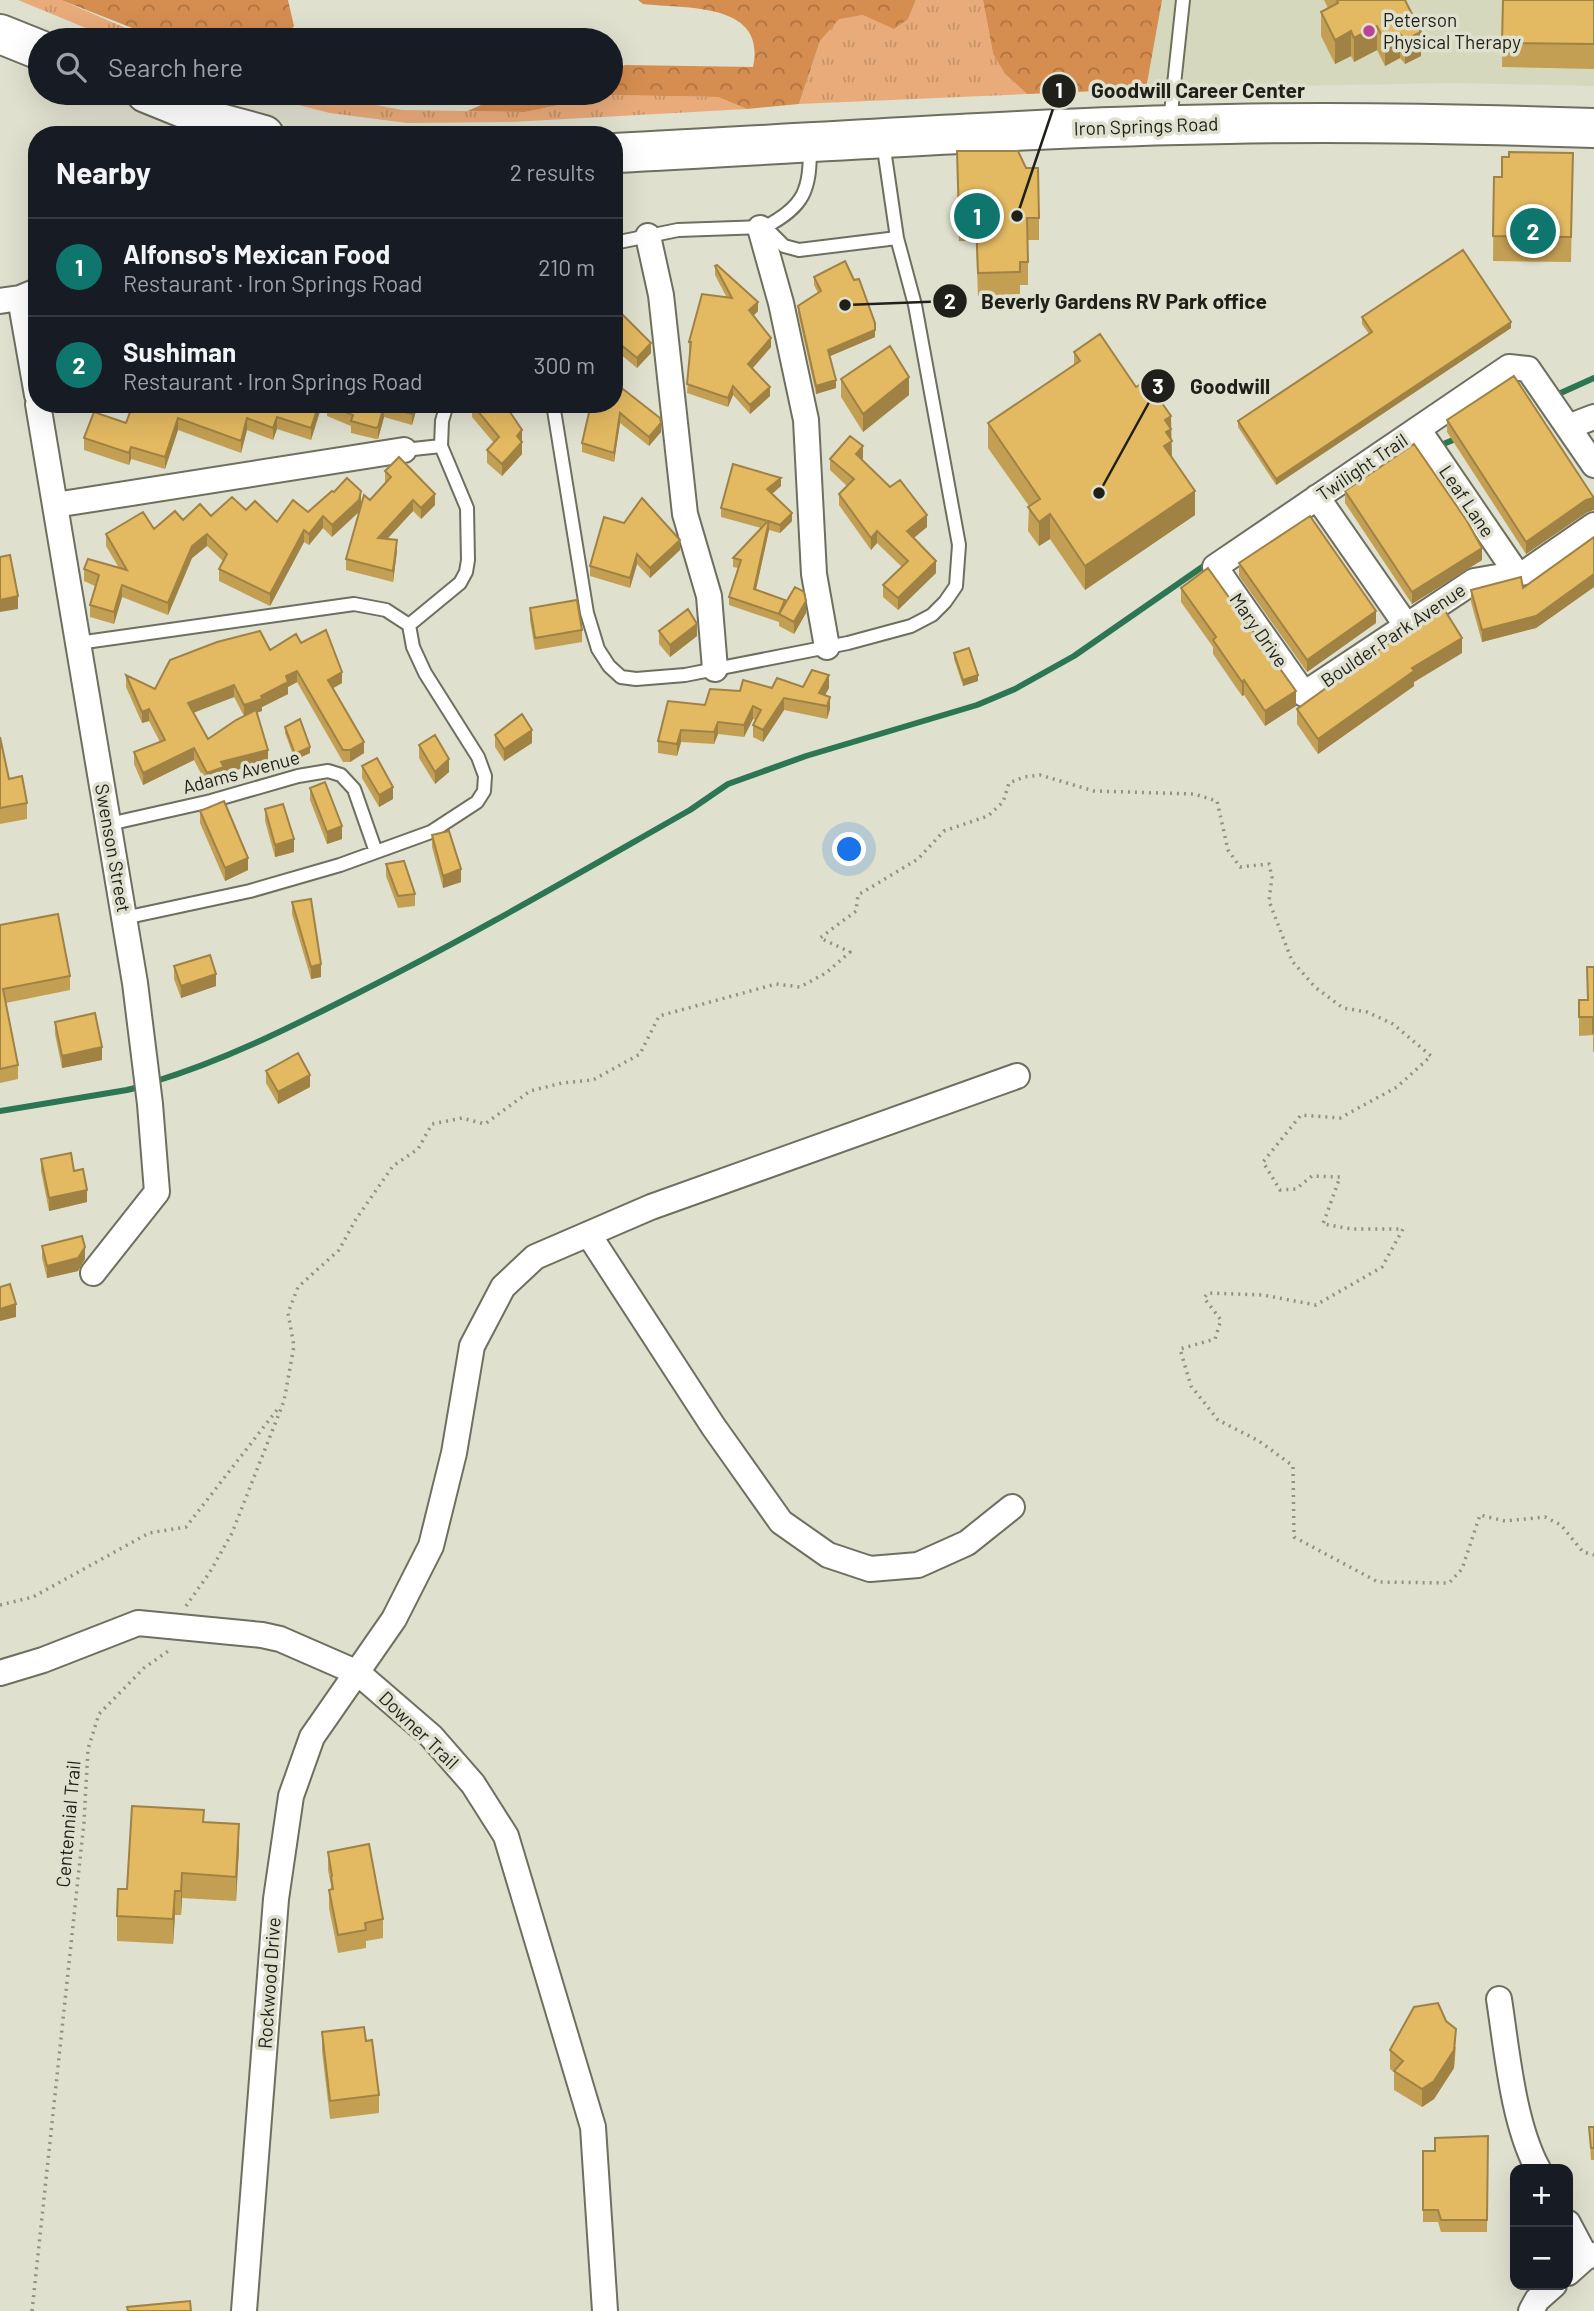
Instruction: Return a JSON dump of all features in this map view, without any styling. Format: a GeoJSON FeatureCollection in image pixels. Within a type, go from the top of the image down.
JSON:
{"type":"FeatureCollection","features":[{"type":"Feature","properties":{"kind":"main road"},"geometry":{"type":"LineString","coordinates":[[0,34],[28,45]]}},
{"type":"Feature","properties":{"kind":"main road"},"geometry":{"type":"LineString","coordinates":[[177,105],[234,126]]}},
{"type":"Feature","properties":{"kind":"main road","name":"Iron Springs Road"},"geometry":{"type":"LineString","coordinates":[[623,153],[1004,131],[1170,125],[1422,123],[1594,128]]}},
{"type":"Feature","properties":{"kind":"street"},"geometry":{"type":"LineString","coordinates":[[762,227],[806,420],[814,574],[827,647]]}},
{"type":"Feature","properties":{"kind":"street"},"geometry":{"type":"LineString","coordinates":[[648,236],[661,295],[685,514],[709,596],[715,669]]}},
{"type":"Feature","properties":{"kind":"street"},"geometry":{"type":"LineString","coordinates":[[19,297],[28,335]]}},
{"type":"Feature","properties":{"kind":"street","name":"Twilight Trail"},"geometry":{"type":"LineString","coordinates":[[1215,567],[1509,367],[1528,369],[1568,427]]}},
{"type":"Feature","properties":{"kind":"street","name":"Swenson Street"},"geometry":{"type":"LineString","coordinates":[[40,413],[124,918],[150,1104],[157,1192],[93,1273]]}},
{"type":"Feature","properties":{"kind":"street"},"geometry":{"type":"LineString","coordinates":[[1594,417],[1568,427],[1594,465]]}},
{"type":"Feature","properties":{"kind":"street","name":"Leaf Lane"},"geometry":{"type":"LineString","coordinates":[[1418,429],[1517,574]]}},
{"type":"Feature","properties":{"kind":"street"},"geometry":{"type":"LineString","coordinates":[[55,505],[404,450]]}},
{"type":"Feature","properties":{"kind":"street"},"geometry":{"type":"LineString","coordinates":[[1317,498],[1406,625]]}},
{"type":"Feature","properties":{"kind":"street","name":"Boulder Park Avenue"},"geometry":{"type":"LineString","coordinates":[[1304,694],[1474,581],[1526,572],[1594,526]]}},
{"type":"Feature","properties":{"kind":"street","name":"Mary Drive"},"geometry":{"type":"LineString","coordinates":[[1215,567],[1304,694]]}},
{"type":"Feature","properties":{"kind":"street","name":"Rockwood Drive"},"geometry":{"type":"LineString","coordinates":[[244,2311],[275,1899],[291,1796],[312,1737],[394,1619],[431,1546],[454,1453],[472,1346],[503,1287],[535,1257],[651,1207],[1017,1076]]}},
{"type":"Feature","properties":{"kind":"street"},"geometry":{"type":"LineString","coordinates":[[589,1235],[713,1426],[781,1522],[828,1555],[870,1569],[918,1565],[967,1543],[1012,1507]]}},
{"type":"Feature","properties":{"kind":"street","name":"Downer Trail"},"geometry":{"type":"LineString","coordinates":[[0,1673],[43,1660],[138,1623],[262,1635],[280,1639],[358,1673],[431,1736],[473,1784],[506,1836],[593,2127],[605,2311]]}},
{"type":"Feature","properties":{"kind":"street"},"geometry":{"type":"LineString","coordinates":[[1499,1999],[1515,2098],[1535,2164]]}},
{"type":"Feature","properties":{"kind":"street"},"geometry":{"type":"LineString","coordinates":[[1570,2227],[1583,2262]]}},
{"type":"Feature","properties":{"kind":"street"},"geometry":{"type":"LineString","coordinates":[[1531,2311],[1537,2300],[1548,2290]]}},
{"type":"Feature","properties":{"kind":"lane"},"geometry":{"type":"LineString","coordinates":[[1170,125],[1182,0]]}},
{"type":"Feature","properties":{"kind":"lane"},"geometry":{"type":"LineString","coordinates":[[554,413],[587,613],[598,649],[609,667],[621,677],[636,680],[715,669],[827,647],[911,625],[932,615],[956,586],[959,545],[915,305],[897,238],[883,138]]}},
{"type":"Feature","properties":{"kind":"lane"},"geometry":{"type":"LineString","coordinates":[[623,241],[678,230],[762,227],[789,214],[799,203],[810,177],[810,143]]}},
{"type":"Feature","properties":{"kind":"lane"},"geometry":{"type":"LineString","coordinates":[[762,227],[784,246],[799,250],[897,238]]}},
{"type":"Feature","properties":{"kind":"lane"},"geometry":{"type":"LineString","coordinates":[[410,625],[460,583],[467,572],[467,508],[441,446],[444,413]]}},
{"type":"Feature","properties":{"kind":"lane"},"geometry":{"type":"LineString","coordinates":[[404,450],[441,446]]}},
{"type":"Feature","properties":{"kind":"lane"},"geometry":{"type":"LineString","coordinates":[[78,643],[354,604],[386,610],[410,625]]}},
{"type":"Feature","properties":{"kind":"lane"},"geometry":{"type":"LineString","coordinates":[[124,918],[250,891],[340,865],[431,832],[477,802],[484,791],[485,776],[478,757],[425,673],[413,647],[410,625]]}},
{"type":"Feature","properties":{"kind":"lane","name":"Adams Avenue"},"geometry":{"type":"LineString","coordinates":[[109,824],[211,801],[298,776],[328,771],[341,775],[354,789],[376,852]]}},
{"type":"Feature","properties":{"kind":"path"},"geometry":{"type":"LineString","coordinates":[[186,1606],[210,1572],[232,1533],[284,1401],[295,1346],[288,1313],[298,1287],[339,1250],[356,1219],[393,1166],[418,1149],[432,1124],[462,1118],[485,1124],[530,1091],[562,1083],[593,1080],[640,1054],[659,1016],[776,984],[800,988],[827,973],[850,952],[820,938],[856,911],[858,895],[918,859],[944,831],[988,816],[1003,802],[1009,783],[1040,775],[1094,792],[1194,794],[1217,801],[1227,850],[1240,867],[1269,864],[1272,877],[1269,901],[1292,961],[1315,987],[1343,1008],[1367,1012],[1393,1024],[1430,1056],[1397,1087],[1340,1118],[1301,1115],[1263,1162],[1280,1190],[1296,1189],[1312,1176],[1340,1177],[1323,1224],[1352,1229],[1403,1229],[1382,1267],[1316,1305],[1264,1295],[1208,1293],[1204,1298],[1221,1320],[1215,1339],[1180,1349],[1191,1386],[1218,1420],[1259,1441],[1293,1466],[1294,1537],[1378,1582],[1449,1583],[1462,1569],[1480,1515],[1506,1521],[1545,1517],[1561,1525],[1583,1552],[1594,1555]]}},
{"type":"Feature","properties":{"kind":"path"},"geometry":{"type":"LineString","coordinates":[[0,1605],[33,1597],[149,1532],[186,1527],[284,1401]]}},
{"type":"Feature","properties":{"kind":"path","name":"Centennial Trail"},"geometry":{"type":"LineString","coordinates":[[32,2311],[84,1822],[88,1749],[99,1714],[144,1668],[174,1646]]}},
{"type":"Feature","properties":{"kind":"shaded area"},"geometry":{"type":"Polygon","coordinates":[[[1162,0],[1594,0],[1594,86],[1451,83],[1146,89],[1162,0]]]}},
{"type":"Feature","properties":{"kind":"green space"},"geometry":{"type":"Polygon","coordinates":[[[18,0],[61,0],[125,28],[86,28],[18,0]]]}},
{"type":"Feature","properties":{"kind":"green space"},"geometry":{"type":"Polygon","coordinates":[[[61,0],[288,0],[294,26],[292,28],[132,28],[61,0]]]}},
{"type":"Feature","properties":{"kind":"green space"},"geometry":{"type":"Polygon","coordinates":[[[638,0],[916,0],[908,19],[894,29],[863,15],[839,19],[820,41],[799,104],[747,109],[718,97],[623,95],[625,65],[753,67],[754,46],[748,30],[736,20],[701,9],[643,4],[638,0]]]}},
{"type":"Feature","properties":{"kind":"green space"},"geometry":{"type":"Polygon","coordinates":[[[916,0],[983,0],[993,54],[1005,74],[1027,94],[799,104],[820,41],[839,18],[863,15],[908,19],[916,0]]]}},
{"type":"Feature","properties":{"kind":"green space"},"geometry":{"type":"Polygon","coordinates":[[[983,0],[1162,0],[1146,89],[1027,94],[1005,74],[993,54],[983,0]]]}},
{"type":"Feature","properties":{"kind":"green space"},"geometry":{"type":"Polygon","coordinates":[[[623,95],[718,97],[747,109],[511,122],[407,123],[330,113],[298,105],[376,105],[402,110],[525,112],[559,105],[623,105],[623,95]]]}},
{"type":"Feature","properties":{"kind":"green space"},"geometry":{"type":"Polygon","coordinates":[[[481,105],[559,105],[525,112],[467,111],[481,105]]]}},
{"type":"Feature","properties":{"kind":"building"},"geometry":{"type":"Polygon","coordinates":[[[1337,0],[1405,0],[1421,32],[1405,40],[1400,34],[1385,42],[1377,26],[1354,38],[1351,31],[1335,40],[1321,12],[1338,3],[1337,0]]]}},
{"type":"Feature","properties":{"kind":"building"},"geometry":{"type":"Polygon","coordinates":[[[1503,0],[1594,0],[1594,44],[1502,43],[1503,0]]]}},
{"type":"Feature","properties":{"kind":"building"},"geometry":{"type":"Polygon","coordinates":[[[957,151],[1018,151],[1026,168],[1038,168],[1039,218],[1027,218],[1028,262],[1020,262],[1020,272],[978,273],[976,219],[959,219],[957,151]]]}},
{"type":"Feature","properties":{"kind":"building"},"geometry":{"type":"Polygon","coordinates":[[[1509,152],[1573,153],[1571,237],[1493,236],[1494,177],[1502,177],[1502,157],[1509,157],[1509,152]]]}},
{"type":"Feature","properties":{"kind":"building"},"geometry":{"type":"Polygon","coordinates":[[[1463,250],[1511,322],[1276,479],[1238,421],[1372,332],[1362,317],[1463,250]]]}},
{"type":"Feature","properties":{"kind":"building"},"geometry":{"type":"Polygon","coordinates":[[[845,261],[854,280],[859,279],[875,330],[828,350],[836,380],[816,386],[798,306],[821,291],[814,277],[845,261]]]}},
{"type":"Feature","properties":{"kind":"building"},"geometry":{"type":"Polygon","coordinates":[[[715,266],[758,302],[749,310],[771,338],[748,364],[770,387],[750,405],[733,386],[728,398],[687,384],[689,342],[702,294],[732,298],[715,266]]]}},
{"type":"Feature","properties":{"kind":"building"},"geometry":{"type":"Polygon","coordinates":[[[623,315],[651,343],[637,358],[623,346],[623,315]]]}},
{"type":"Feature","properties":{"kind":"building"},"geometry":{"type":"Polygon","coordinates":[[[1100,334],[1136,387],[1141,384],[1147,393],[1152,389],[1171,416],[1165,420],[1171,429],[1166,432],[1172,441],[1164,446],[1195,491],[1085,566],[1050,514],[1039,522],[1028,507],[1040,499],[988,423],[1080,361],[1074,352],[1100,334]]]}},
{"type":"Feature","properties":{"kind":"building"},"geometry":{"type":"Polygon","coordinates":[[[890,346],[909,377],[863,414],[841,379],[890,346]]]}},
{"type":"Feature","properties":{"kind":"building"},"geometry":{"type":"Polygon","coordinates":[[[1514,376],[1594,498],[1586,500],[1526,542],[1447,420],[1514,376]]]}},
{"type":"Feature","properties":{"kind":"building"},"geometry":{"type":"Polygon","coordinates":[[[623,389],[660,418],[661,423],[649,437],[620,413],[623,413],[623,389]]]}},
{"type":"Feature","properties":{"kind":"building"},"geometry":{"type":"Polygon","coordinates":[[[94,413],[126,423],[130,413],[316,413],[311,428],[277,417],[273,428],[247,418],[241,441],[178,418],[165,457],[131,447],[129,453],[84,438],[94,413]]]}},
{"type":"Feature","properties":{"kind":"building"},"geometry":{"type":"Polygon","coordinates":[[[348,413],[382,413],[376,428],[351,421],[353,415],[348,413]]]}},
{"type":"Feature","properties":{"kind":"building"},"geometry":{"type":"Polygon","coordinates":[[[479,413],[511,413],[522,430],[517,436],[522,442],[502,464],[487,450],[499,437],[479,413]]]}},
{"type":"Feature","properties":{"kind":"building"},"geometry":{"type":"Polygon","coordinates":[[[589,413],[620,413],[614,453],[582,443],[589,413]]]}},
{"type":"Feature","properties":{"kind":"building"},"geometry":{"type":"Polygon","coordinates":[[[850,436],[863,446],[856,454],[890,487],[900,480],[927,515],[907,531],[936,561],[898,598],[883,585],[908,561],[877,531],[871,538],[839,494],[854,479],[830,459],[850,436]]]}},
{"type":"Feature","properties":{"kind":"building"},"geometry":{"type":"Polygon","coordinates":[[[1414,444],[1467,521],[1482,548],[1412,592],[1345,491],[1414,444]]]}},
{"type":"Feature","properties":{"kind":"building"},"geometry":{"type":"Polygon","coordinates":[[[399,457],[435,494],[421,508],[413,500],[378,538],[397,540],[393,571],[346,559],[364,495],[370,500],[391,477],[385,471],[399,457]]]}},
{"type":"Feature","properties":{"kind":"building"},"geometry":{"type":"Polygon","coordinates":[[[733,464],[781,478],[767,489],[792,513],[780,525],[769,521],[754,589],[785,600],[779,614],[729,597],[741,560],[733,558],[768,521],[721,508],[733,464]]]}},
{"type":"Feature","properties":{"kind":"building"},"geometry":{"type":"Polygon","coordinates":[[[347,478],[361,491],[359,500],[332,525],[323,516],[309,534],[304,530],[270,594],[219,569],[227,554],[207,534],[192,546],[168,603],[122,585],[114,612],[90,605],[99,575],[84,569],[88,559],[127,570],[106,534],[143,512],[154,529],[175,511],[183,520],[200,504],[211,516],[232,497],[246,510],[255,501],[277,522],[293,500],[308,512],[347,478]]]}},
{"type":"Feature","properties":{"kind":"building"},"geometry":{"type":"Polygon","coordinates":[[[642,498],[680,540],[650,568],[637,554],[630,578],[590,566],[604,517],[624,523],[642,498]]]}},
{"type":"Feature","properties":{"kind":"building"},"geometry":{"type":"Polygon","coordinates":[[[1310,516],[1376,611],[1307,660],[1239,563],[1310,516]]]}},
{"type":"Feature","properties":{"kind":"building"},"geometry":{"type":"Polygon","coordinates":[[[1594,537],[1594,574],[1536,616],[1482,630],[1471,590],[1521,577],[1523,588],[1594,537]]]}},
{"type":"Feature","properties":{"kind":"building"},"geometry":{"type":"Polygon","coordinates":[[[10,555],[18,596],[0,600],[0,557],[10,555]]]}},
{"type":"Feature","properties":{"kind":"building"},"geometry":{"type":"Polygon","coordinates":[[[1208,568],[1296,691],[1265,711],[1213,640],[1216,637],[1181,588],[1208,568]]]}},
{"type":"Feature","properties":{"kind":"building"},"geometry":{"type":"Polygon","coordinates":[[[795,587],[804,592],[806,601],[794,622],[779,614],[795,587]]]}},
{"type":"Feature","properties":{"kind":"building"},"geometry":{"type":"Polygon","coordinates":[[[577,600],[582,630],[535,638],[530,608],[577,600]]]}},
{"type":"Feature","properties":{"kind":"building"},"geometry":{"type":"Polygon","coordinates":[[[688,609],[697,624],[670,645],[659,631],[688,609]]]}},
{"type":"Feature","properties":{"kind":"building"},"geometry":{"type":"Polygon","coordinates":[[[1444,609],[1462,638],[1412,668],[1414,671],[1318,739],[1297,709],[1387,644],[1444,609]]]}},
{"type":"Feature","properties":{"kind":"building"},"geometry":{"type":"Polygon","coordinates":[[[326,630],[342,672],[328,680],[364,742],[350,750],[343,750],[297,671],[286,676],[288,682],[261,696],[262,699],[244,705],[234,685],[188,703],[208,739],[256,710],[268,750],[221,762],[224,767],[207,773],[194,748],[143,773],[134,752],[165,740],[149,709],[142,712],[126,675],[155,689],[170,660],[217,642],[260,631],[270,650],[296,634],[301,643],[326,630]]]}},
{"type":"Feature","properties":{"kind":"building"},"geometry":{"type":"Polygon","coordinates":[[[969,648],[978,675],[963,680],[954,653],[969,648]]]}},
{"type":"Feature","properties":{"kind":"building"},"geometry":{"type":"Polygon","coordinates":[[[812,670],[829,675],[819,693],[830,697],[827,706],[784,698],[763,730],[753,725],[761,710],[753,706],[744,725],[718,722],[714,732],[681,730],[677,744],[658,741],[668,701],[705,705],[710,689],[740,691],[743,680],[772,688],[777,678],[803,687],[812,670]]]}},
{"type":"Feature","properties":{"kind":"building"},"geometry":{"type":"Polygon","coordinates":[[[522,714],[532,730],[504,749],[495,735],[522,714]]]}},
{"type":"Feature","properties":{"kind":"building"},"geometry":{"type":"Polygon","coordinates":[[[300,719],[310,747],[295,754],[285,727],[300,719]]]}},
{"type":"Feature","properties":{"kind":"building"},"geometry":{"type":"Polygon","coordinates":[[[435,735],[449,759],[435,772],[419,745],[435,735]]]}},
{"type":"Feature","properties":{"kind":"building"},"geometry":{"type":"Polygon","coordinates":[[[0,737],[9,779],[22,776],[27,803],[0,808],[0,737]]]}},
{"type":"Feature","properties":{"kind":"building"},"geometry":{"type":"Polygon","coordinates":[[[377,758],[393,787],[379,795],[362,766],[377,758]]]}},
{"type":"Feature","properties":{"kind":"building"},"geometry":{"type":"Polygon","coordinates":[[[325,782],[342,826],[327,832],[310,788],[325,782]]]}},
{"type":"Feature","properties":{"kind":"building"},"geometry":{"type":"Polygon","coordinates":[[[224,801],[248,858],[225,868],[200,811],[224,801]]]}},
{"type":"Feature","properties":{"kind":"building"},"geometry":{"type":"Polygon","coordinates":[[[283,804],[294,839],[275,845],[265,809],[283,804]]]}},
{"type":"Feature","properties":{"kind":"building"},"geometry":{"type":"Polygon","coordinates":[[[449,831],[461,869],[443,876],[432,835],[449,831]]]}},
{"type":"Feature","properties":{"kind":"building"},"geometry":{"type":"Polygon","coordinates":[[[404,861],[415,894],[398,896],[386,864],[404,861]]]}},
{"type":"Feature","properties":{"kind":"building"},"geometry":{"type":"Polygon","coordinates":[[[311,899],[321,964],[311,967],[292,902],[311,899]]]}},
{"type":"Feature","properties":{"kind":"building"},"geometry":{"type":"Polygon","coordinates":[[[58,914],[70,976],[3,989],[18,1065],[0,1069],[0,925],[58,914]]]}},
{"type":"Feature","properties":{"kind":"building"},"geometry":{"type":"Polygon","coordinates":[[[210,955],[216,974],[181,986],[174,966],[210,955]]]}},
{"type":"Feature","properties":{"kind":"building"},"geometry":{"type":"Polygon","coordinates":[[[1587,967],[1594,967],[1594,1033],[1593,1017],[1579,1017],[1579,1000],[1588,1000],[1587,967]]]}},
{"type":"Feature","properties":{"kind":"building"},"geometry":{"type":"Polygon","coordinates":[[[95,1013],[102,1047],[62,1056],[55,1022],[95,1013]]]}},
{"type":"Feature","properties":{"kind":"building"},"geometry":{"type":"Polygon","coordinates":[[[298,1053],[310,1075],[278,1092],[266,1071],[298,1053]]]}},
{"type":"Feature","properties":{"kind":"building"},"geometry":{"type":"Polygon","coordinates":[[[71,1153],[74,1171],[83,1169],[87,1190],[49,1198],[41,1159],[71,1153]]]}},
{"type":"Feature","properties":{"kind":"building"},"geometry":{"type":"Polygon","coordinates":[[[82,1236],[85,1247],[78,1258],[47,1266],[42,1246],[82,1236]]]}},
{"type":"Feature","properties":{"kind":"building"},"geometry":{"type":"Polygon","coordinates":[[[10,1284],[16,1304],[0,1309],[0,1287],[10,1284]]]}},
{"type":"Feature","properties":{"kind":"building"},"geometry":{"type":"Polygon","coordinates":[[[132,1806],[204,1810],[203,1822],[239,1824],[236,1877],[182,1873],[181,1891],[175,1891],[173,1919],[117,1916],[118,1889],[127,1889],[132,1806]]]}},
{"type":"Feature","properties":{"kind":"building"},"geometry":{"type":"Polygon","coordinates":[[[369,1844],[383,1919],[365,1923],[366,1930],[338,1935],[329,1890],[333,1889],[328,1852],[369,1844]]]}},
{"type":"Feature","properties":{"kind":"building"},"geometry":{"type":"Polygon","coordinates":[[[1438,2003],[1446,2021],[1456,2029],[1454,2050],[1434,2081],[1422,2089],[1394,2071],[1403,2061],[1390,2050],[1414,2007],[1438,2003]]]}},
{"type":"Feature","properties":{"kind":"building"},"geometry":{"type":"Polygon","coordinates":[[[364,2027],[366,2041],[372,2040],[379,2095],[330,2101],[322,2032],[364,2027]]]}},
{"type":"Feature","properties":{"kind":"building"},"geometry":{"type":"Polygon","coordinates":[[[1589,2127],[1594,2127],[1594,2148],[1591,2148],[1589,2127]]]}},
{"type":"Feature","properties":{"kind":"building"},"geometry":{"type":"Polygon","coordinates":[[[1488,2136],[1487,2220],[1441,2220],[1438,2210],[1423,2210],[1423,2151],[1435,2151],[1435,2138],[1488,2136]]]}},
{"type":"Feature","properties":{"kind":"building"},"geometry":{"type":"Polygon","coordinates":[[[190,2301],[191,2311],[128,2311],[127,2307],[190,2301]]]}},
{"type":"Feature","properties":{"kind":"waterway"},"geometry":{"type":"LineString","coordinates":[[1554,396],[1594,378]]}},
{"type":"Feature","properties":{"kind":"waterway"},"geometry":{"type":"LineString","coordinates":[[1436,447],[1458,438]]}},
{"type":"Feature","properties":{"kind":"waterway"},"geometry":{"type":"LineString","coordinates":[[153,1082],[255,1043],[397,973],[690,810],[728,784],[806,756],[977,705],[1015,689],[1074,656],[1208,563]]}},
{"type":"Feature","properties":{"kind":"waterway"},"geometry":{"type":"LineString","coordinates":[[0,1111],[143,1086]]}},
{"type":"Feature","properties":{"kind":"place","name":"Peterson Physical Therapy"},"geometry":{"type":"Point","coordinates":[1369,31]}},
{"type":"Feature","properties":{"kind":"place","name":"Alfonso's Mexican Food"},"geometry":{"type":"Point","coordinates":[977,216]}},
{"type":"Feature","properties":{"kind":"place","name":"Goodwill Career Center"},"geometry":{"type":"Point","coordinates":[1017,216]}},
{"type":"Feature","properties":{"kind":"place","name":"Sushiman"},"geometry":{"type":"Point","coordinates":[1533,231]}},
{"type":"Feature","properties":{"kind":"place","name":"Beverly Gardens RV Park office"},"geometry":{"type":"Point","coordinates":[845,305]}},
{"type":"Feature","properties":{"kind":"place","name":"Goodwill"},"geometry":{"type":"Point","coordinates":[1099,493]}}]}
